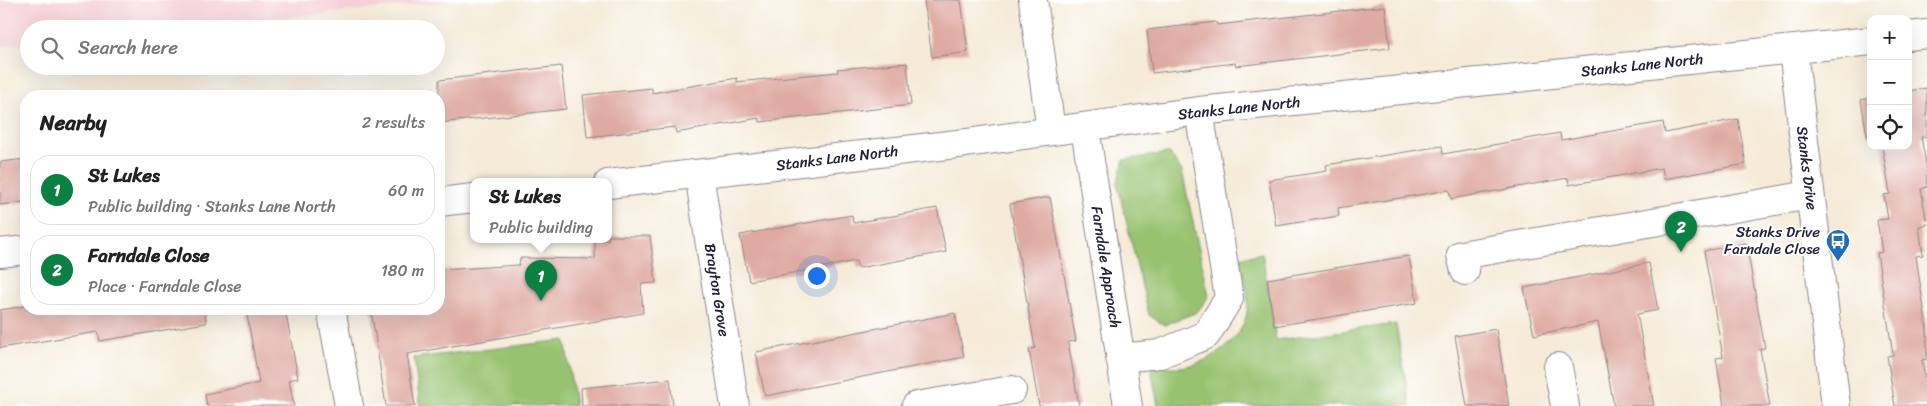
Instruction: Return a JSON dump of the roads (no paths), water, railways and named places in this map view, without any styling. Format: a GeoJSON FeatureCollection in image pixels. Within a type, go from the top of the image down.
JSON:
{"type":"FeatureCollection","features":[{"type":"Feature","properties":{"kind":"street"},"geometry":{"type":"LineString","coordinates":[[1033,0],[1051,131]]}},
{"type":"Feature","properties":{"kind":"street"},"geometry":{"type":"LineString","coordinates":[[1912,36],[1927,34]]}},
{"type":"Feature","properties":{"kind":"street","name":"Stanks Lane North"},"geometry":{"type":"LineString","coordinates":[[612,184],[1085,128],[1199,111],[1867,41]]}},
{"type":"Feature","properties":{"kind":"street","name":"Stanks Drive"},"geometry":{"type":"LineString","coordinates":[[1793,50],[1836,406]]}},
{"type":"Feature","properties":{"kind":"street"},"geometry":{"type":"LineString","coordinates":[[1120,358],[1160,354],[1206,336],[1229,298],[1199,111]]}},
{"type":"Feature","properties":{"kind":"street","name":"Farndale Approach"},"geometry":{"type":"LineString","coordinates":[[1085,128],[1128,406]]}},
{"type":"Feature","properties":{"kind":"street","name":"Brayton Grove"},"geometry":{"type":"LineString","coordinates":[[698,174],[735,406]]}},
{"type":"Feature","properties":{"kind":"street"},"geometry":{"type":"LineString","coordinates":[[1465,271],[1462,255],[1810,195]]}},
{"type":"Feature","properties":{"kind":"street"},"geometry":{"type":"LineString","coordinates":[[445,201],[470,198]]}},
{"type":"Feature","properties":{"kind":"street"},"geometry":{"type":"LineString","coordinates":[[0,253],[20,251]]}},
{"type":"Feature","properties":{"kind":"street"},"geometry":{"type":"LineString","coordinates":[[333,315],[349,406]]}},
{"type":"Feature","properties":{"kind":"street"},"geometry":{"type":"LineString","coordinates":[[1558,367],[1564,406]]}},
{"type":"Feature","properties":{"kind":"street"},"geometry":{"type":"LineString","coordinates":[[916,406],[1012,390]]}},
{"type":"Feature","properties":{"kind":"place","name":"Farndale Close"},"geometry":{"type":"Point","coordinates":[1681,252]}},
{"type":"Feature","properties":{"kind":"place","name":"Stanks Drive Farndale Close"},"geometry":{"type":"Point","coordinates":[1838,262]}},
{"type":"Feature","properties":{"kind":"place","name":"St Lukes"},"geometry":{"type":"Point","coordinates":[541,301]}}]}
